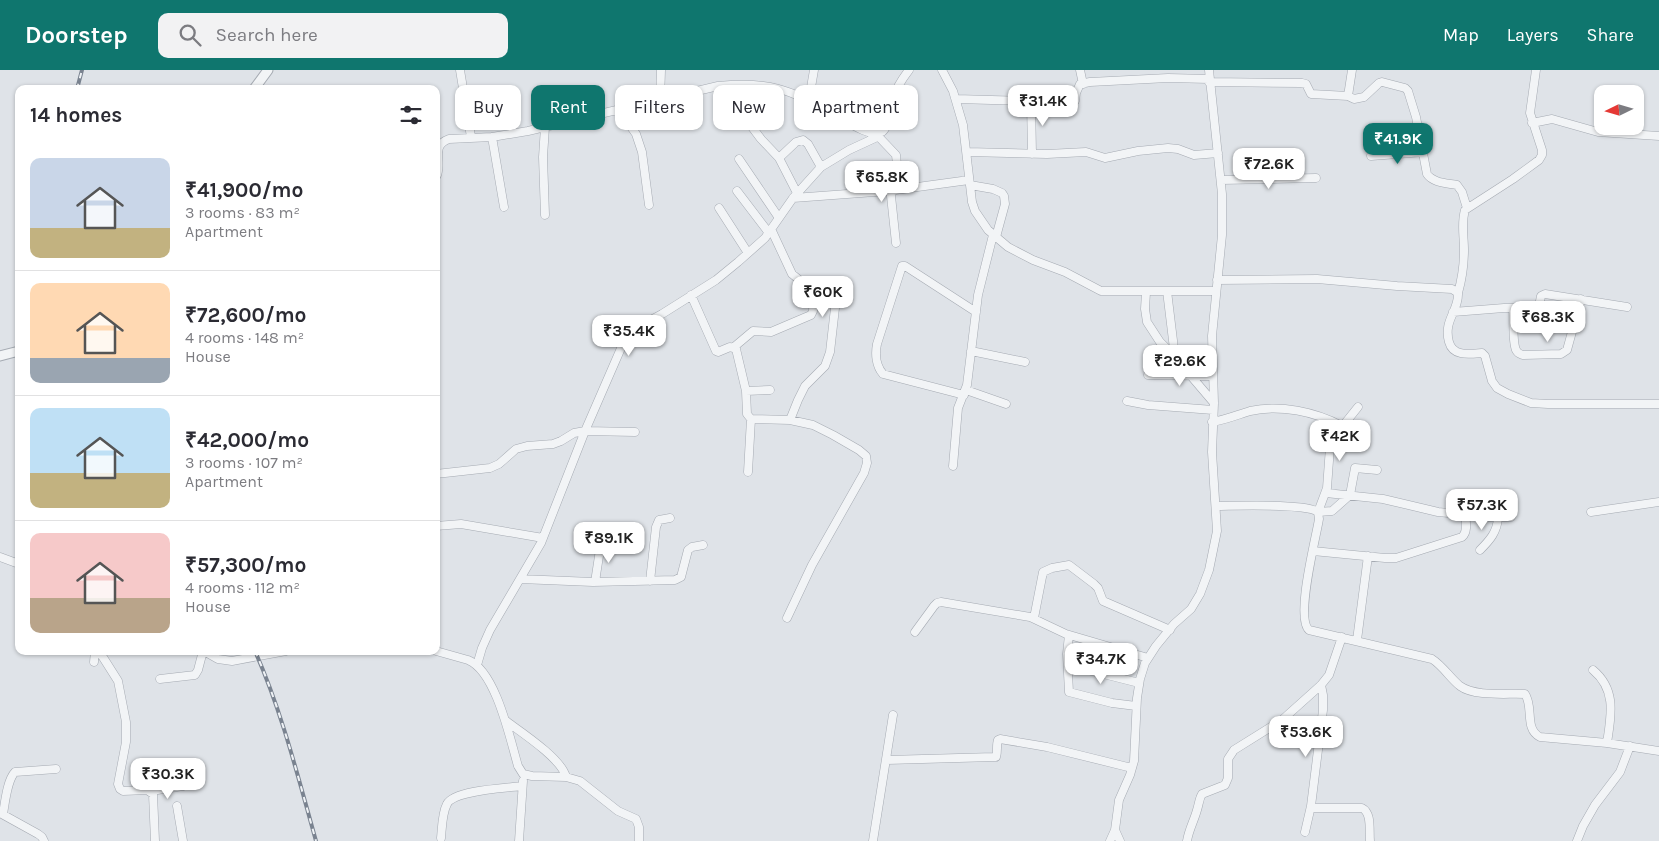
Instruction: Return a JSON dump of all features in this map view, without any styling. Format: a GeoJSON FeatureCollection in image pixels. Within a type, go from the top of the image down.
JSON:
{"type":"FeatureCollection","features":[{"type":"Feature","properties":{"kind":"street"},"geometry":{"type":"LineString","coordinates":[[257,85],[268,70]]}},
{"type":"Feature","properties":{"kind":"street"},"geometry":{"type":"LineString","coordinates":[[460,70],[471,138]]}},
{"type":"Feature","properties":{"kind":"street"},"geometry":{"type":"LineString","coordinates":[[660,85],[661,70]]}},
{"type":"Feature","properties":{"kind":"street"},"geometry":{"type":"LineString","coordinates":[[811,85],[814,70]]}},
{"type":"Feature","properties":{"kind":"street"},"geometry":{"type":"LineString","coordinates":[[477,665],[490,630],[543,538],[584,431],[625,339],[636,328],[716,280],[765,238],[795,195],[822,167],[849,150],[875,138],[877,134],[883,131],[898,85],[909,70]]}},
{"type":"Feature","properties":{"kind":"street"},"geometry":{"type":"LineString","coordinates":[[942,70],[956,99],[963,125],[969,182],[975,211],[988,230],[1008,247],[1033,260],[1066,272],[1101,291],[1216,291]]}},
{"type":"Feature","properties":{"kind":"street"},"geometry":{"type":"LineString","coordinates":[[1080,70],[1083,84]]}},
{"type":"Feature","properties":{"kind":"street"},"geometry":{"type":"LineString","coordinates":[[1110,841],[1115,830],[1119,800],[1134,761],[1136,706],[1139,683],[1148,658],[1156,646],[1191,609],[1200,594],[1209,570],[1217,531],[1212,422],[1212,336],[1222,235],[1221,180],[1209,70]]}},
{"type":"Feature","properties":{"kind":"street"},"geometry":{"type":"LineString","coordinates":[[1348,96],[1352,70]]}},
{"type":"Feature","properties":{"kind":"street"},"geometry":{"type":"LineString","coordinates":[[1536,70],[1530,112],[1542,155],[1540,160],[1467,208],[1463,216],[1464,249],[1462,279],[1458,298],[1447,325],[1449,345],[1453,351],[1459,354],[1482,354],[1485,356],[1492,381],[1497,388],[1508,394],[1538,404],[1659,404]]}},
{"type":"Feature","properties":{"kind":"street"},"geometry":{"type":"LineString","coordinates":[[956,99],[1073,103],[1079,86],[1083,84],[1136,80],[1209,80],[1302,83],[1306,84],[1311,94],[1348,96],[1354,100],[1364,97],[1382,82],[1405,88],[1408,91],[1430,178],[1457,185],[1462,192],[1467,208]]}},
{"type":"Feature","properties":{"kind":"street"},"geometry":{"type":"LineString","coordinates":[[703,90],[734,84],[753,84],[794,93]]}},
{"type":"Feature","properties":{"kind":"street"},"geometry":{"type":"LineString","coordinates":[[734,84],[746,119],[779,158],[795,195]]}},
{"type":"Feature","properties":{"kind":"street"},"geometry":{"type":"LineString","coordinates":[[1031,101],[1032,154]]}},
{"type":"Feature","properties":{"kind":"street"},"geometry":{"type":"LineString","coordinates":[[1532,122],[1552,119],[1598,132],[1659,136]]}},
{"type":"Feature","properties":{"kind":"street"},"geometry":{"type":"LineString","coordinates":[[440,144],[449,139],[492,137],[531,130]]}},
{"type":"Feature","properties":{"kind":"street"},"geometry":{"type":"LineString","coordinates":[[545,130],[543,157],[545,215]]}},
{"type":"Feature","properties":{"kind":"street"},"geometry":{"type":"LineString","coordinates":[[633,130],[642,152],[649,204]]}},
{"type":"Feature","properties":{"kind":"street"},"geometry":{"type":"LineString","coordinates":[[863,130],[877,134],[896,156],[898,174],[892,196],[896,243]]}},
{"type":"Feature","properties":{"kind":"street"},"geometry":{"type":"LineString","coordinates":[[492,137],[504,208]]}},
{"type":"Feature","properties":{"kind":"street"},"geometry":{"type":"LineString","coordinates":[[779,158],[796,142],[803,140],[808,144],[822,167]]}},
{"type":"Feature","properties":{"kind":"street"},"geometry":{"type":"LineString","coordinates":[[967,152],[1032,154],[1086,152],[1105,158],[1138,151],[1168,148],[1178,149],[1194,155],[1218,153]]}},
{"type":"Feature","properties":{"kind":"street"},"geometry":{"type":"LineString","coordinates":[[1371,156],[1424,152]]}},
{"type":"Feature","properties":{"kind":"street"},"geometry":{"type":"LineString","coordinates":[[739,159],[779,218]]}},
{"type":"Feature","properties":{"kind":"street"},"geometry":{"type":"LineString","coordinates":[[1221,180],[1316,178]]}},
{"type":"Feature","properties":{"kind":"street"},"geometry":{"type":"LineString","coordinates":[[795,195],[893,190],[969,182],[993,189],[1004,196],[1005,204],[978,296],[965,392],[957,413],[953,466]]}},
{"type":"Feature","properties":{"kind":"street"},"geometry":{"type":"LineString","coordinates":[[737,190],[770,231],[792,274],[806,286],[832,300],[835,308],[830,352],[825,366],[805,386],[790,420]]}},
{"type":"Feature","properties":{"kind":"street"},"geometry":{"type":"LineString","coordinates":[[719,208],[748,253]]}},
{"type":"Feature","properties":{"kind":"street"},"geometry":{"type":"LineString","coordinates":[[976,312],[905,266],[902,266],[877,344],[876,356],[880,371],[883,374],[965,392],[1006,404]]}},
{"type":"Feature","properties":{"kind":"street"},"geometry":{"type":"LineString","coordinates":[[1217,280],[1317,279],[1452,289],[1458,293]]}},
{"type":"Feature","properties":{"kind":"street"},"geometry":{"type":"LineString","coordinates":[[692,295],[718,352],[734,347],[753,331],[771,332],[810,315],[813,311],[814,291]]}},
{"type":"Feature","properties":{"kind":"street"},"geometry":{"type":"LineString","coordinates":[[1162,375],[1164,365],[1172,354],[1167,291]]}},
{"type":"Feature","properties":{"kind":"street"},"geometry":{"type":"LineString","coordinates":[[1146,292],[1146,322],[1172,354],[1188,369],[1213,406]]}},
{"type":"Feature","properties":{"kind":"street"},"geometry":{"type":"LineString","coordinates":[[1453,312],[1538,306],[1541,296],[1545,294],[1627,307]]}},
{"type":"Feature","properties":{"kind":"street"},"geometry":{"type":"LineString","coordinates":[[1513,308],[1515,344],[1519,353],[1523,355],[1561,354],[1567,350],[1571,339],[1580,300]]}},
{"type":"Feature","properties":{"kind":"street"},"geometry":{"type":"LineString","coordinates":[[734,347],[738,353],[746,391],[747,414],[751,419],[748,472]]}},
{"type":"Feature","properties":{"kind":"street"},"geometry":{"type":"LineString","coordinates":[[971,351],[1025,362]]}},
{"type":"Feature","properties":{"kind":"street"},"geometry":{"type":"LineString","coordinates":[[0,356],[15,352]]}},
{"type":"Feature","properties":{"kind":"street"},"geometry":{"type":"LineString","coordinates":[[1148,375],[1212,376]]}},
{"type":"Feature","properties":{"kind":"street"},"geometry":{"type":"LineString","coordinates":[[746,391],[770,390]]}},
{"type":"Feature","properties":{"kind":"street"},"geometry":{"type":"LineString","coordinates":[[1127,401],[1148,405],[1213,406]]}},
{"type":"Feature","properties":{"kind":"street"},"geometry":{"type":"LineString","coordinates":[[1358,407],[1334,437],[1330,446],[1326,493],[1318,512],[1319,519],[1306,588],[1304,620],[1309,630],[1432,658],[1460,686],[1468,690],[1480,693],[1525,694],[1529,702],[1532,728],[1535,734],[1540,737],[1607,743],[1659,751]]}},
{"type":"Feature","properties":{"kind":"street"},"geometry":{"type":"LineString","coordinates":[[1212,422],[1250,412],[1276,408],[1323,416],[1342,426]]}},
{"type":"Feature","properties":{"kind":"street"},"geometry":{"type":"LineString","coordinates":[[751,419],[790,420],[813,426],[833,434],[866,456],[864,473],[812,565],[787,618]]}},
{"type":"Feature","properties":{"kind":"street"},"geometry":{"type":"LineString","coordinates":[[440,474],[490,468],[499,464],[516,449],[553,444],[574,433],[584,431],[635,432]]}},
{"type":"Feature","properties":{"kind":"street"},"geometry":{"type":"LineString","coordinates":[[1216,506],[1300,507],[1315,509],[1318,512],[1332,511],[1350,496],[1355,468],[1377,470]]}},
{"type":"Feature","properties":{"kind":"street"},"geometry":{"type":"LineString","coordinates":[[1326,493],[1384,499],[1438,512],[1498,518],[1511,517]]}},
{"type":"Feature","properties":{"kind":"street"},"geometry":{"type":"LineString","coordinates":[[1591,512],[1659,502]]}},
{"type":"Feature","properties":{"kind":"street"},"geometry":{"type":"LineString","coordinates":[[1313,551],[1396,558],[1462,537],[1466,529],[1465,515]]}},
{"type":"Feature","properties":{"kind":"street"},"geometry":{"type":"LineString","coordinates":[[650,581],[656,527],[659,520],[670,518]]}},
{"type":"Feature","properties":{"kind":"street"},"geometry":{"type":"LineString","coordinates":[[1480,550],[1493,536],[1498,518]]}},
{"type":"Feature","properties":{"kind":"street"},"geometry":{"type":"LineString","coordinates":[[440,526],[468,525],[543,538]]}},
{"type":"Feature","properties":{"kind":"street"},"geometry":{"type":"LineString","coordinates":[[595,582],[601,543]]}},
{"type":"Feature","properties":{"kind":"street"},"geometry":{"type":"LineString","coordinates":[[520,579],[595,582],[675,580],[681,577],[688,550],[692,547],[703,545]]}},
{"type":"Feature","properties":{"kind":"street"},"geometry":{"type":"LineString","coordinates":[[1357,640],[1368,556]]}},
{"type":"Feature","properties":{"kind":"street"},"geometry":{"type":"LineString","coordinates":[[0,557],[15,563]]}},
{"type":"Feature","properties":{"kind":"street"},"geometry":{"type":"LineString","coordinates":[[1034,618],[1043,572],[1052,568],[1069,566],[1098,588],[1103,602],[1170,630]]}},
{"type":"Feature","properties":{"kind":"street"},"geometry":{"type":"LineString","coordinates":[[915,632],[934,606],[941,602],[1034,618],[1069,635],[1148,658]]}},
{"type":"Feature","properties":{"kind":"street"},"geometry":{"type":"LineString","coordinates":[[1069,635],[1067,654],[1069,692],[1112,703],[1136,706]]}},
{"type":"Feature","properties":{"kind":"street"},"geometry":{"type":"LineString","coordinates":[[1187,841],[1200,797],[1202,794],[1225,785],[1228,778],[1228,759],[1234,750],[1282,720],[1321,685],[1329,676],[1342,637]]}},
{"type":"Feature","properties":{"kind":"street"},"geometry":{"type":"LineString","coordinates":[[440,652],[468,660],[477,665],[493,690],[506,720],[518,766],[523,774],[519,841]]}},
{"type":"Feature","properties":{"kind":"street"},"geometry":{"type":"LineString","coordinates":[[94,662],[95,655]]}},
{"type":"Feature","properties":{"kind":"street"},"geometry":{"type":"LineString","coordinates":[[102,655],[118,681],[126,722],[126,742],[118,784],[120,789],[123,791],[151,791],[183,786]]}},
{"type":"Feature","properties":{"kind":"street"},"geometry":{"type":"LineString","coordinates":[[160,679],[197,673],[203,655]]}},
{"type":"Feature","properties":{"kind":"street"},"geometry":{"type":"LineString","coordinates":[[211,655],[218,659],[232,661],[264,655]]}},
{"type":"Feature","properties":{"kind":"street"},"geometry":{"type":"LineString","coordinates":[[1068,665],[1139,683]]}},
{"type":"Feature","properties":{"kind":"street"},"geometry":{"type":"LineString","coordinates":[[1593,670],[1604,682],[1612,703],[1607,743]]}},
{"type":"Feature","properties":{"kind":"street"},"geometry":{"type":"LineString","coordinates":[[1306,832],[1311,808],[1322,710],[1323,695],[1321,685]]}},
{"type":"Feature","properties":{"kind":"street"},"geometry":{"type":"LineString","coordinates":[[873,841],[894,715]]}},
{"type":"Feature","properties":{"kind":"street"},"geometry":{"type":"LineString","coordinates":[[506,720],[540,746],[560,767],[566,778]]}},
{"type":"Feature","properties":{"kind":"street"},"geometry":{"type":"LineString","coordinates":[[887,760],[996,757],[997,742],[1000,739],[1047,747],[1132,768]]}},
{"type":"Feature","properties":{"kind":"street"},"geometry":{"type":"LineString","coordinates":[[1577,841],[1595,805],[1620,772],[1630,746]]}},
{"type":"Feature","properties":{"kind":"street"},"geometry":{"type":"LineString","coordinates":[[44,841],[38,834],[1,814],[12,775],[15,772],[56,769]]}},
{"type":"Feature","properties":{"kind":"street"},"geometry":{"type":"LineString","coordinates":[[523,774],[580,781],[618,810],[636,819],[639,827],[639,841]]}},
{"type":"Feature","properties":{"kind":"street"},"geometry":{"type":"LineString","coordinates":[[441,838],[447,804],[454,796],[464,793],[522,786]]}},
{"type":"Feature","properties":{"kind":"street"},"geometry":{"type":"LineString","coordinates":[[151,791],[154,798],[155,841]]}},
{"type":"Feature","properties":{"kind":"street"},"geometry":{"type":"LineString","coordinates":[[177,806],[183,841]]}},
{"type":"Feature","properties":{"kind":"street"},"geometry":{"type":"LineString","coordinates":[[1311,808],[1365,809],[1369,819],[1370,841]]}},
{"type":"Feature","properties":{"kind":"street"},"geometry":{"type":"LineString","coordinates":[[1115,830],[1120,841]]}},
{"type":"Feature","properties":{"kind":"railway"},"geometry":{"type":"LineString","coordinates":[[78,85],[82,70]]}},
{"type":"Feature","properties":{"kind":"railway"},"geometry":{"type":"LineString","coordinates":[[257,655],[281,721],[316,841]]}}]}
